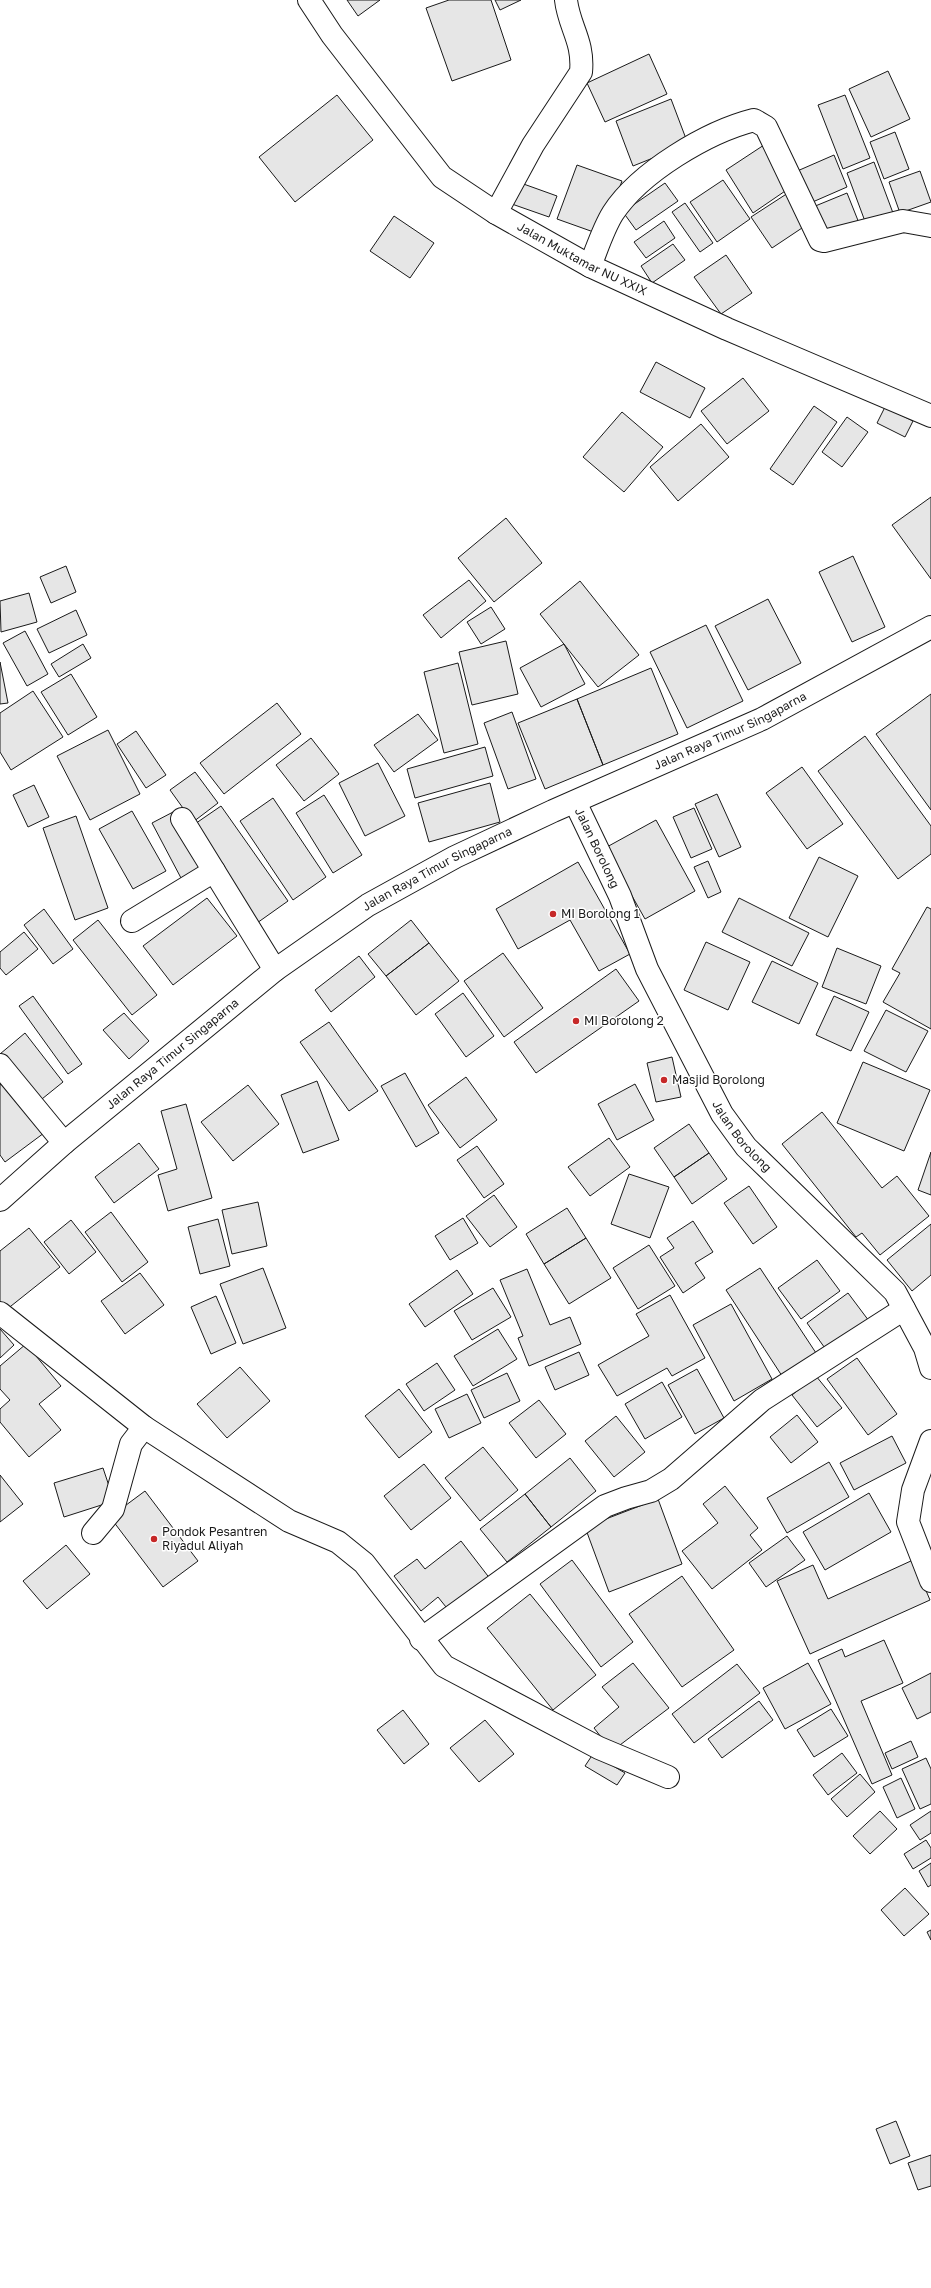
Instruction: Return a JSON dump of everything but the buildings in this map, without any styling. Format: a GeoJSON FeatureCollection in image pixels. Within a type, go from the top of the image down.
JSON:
{"type":"FeatureCollection","features":[{"type":"Feature","properties":{"kind":"street","name":"Jalan Muktamar NU XXIX"},"geometry":{"type":"LineString","coordinates":[[309,0],[332,36],[442,177],[496,212],[590,266],[728,329],[931,416]]}},
{"type":"Feature","properties":{"kind":"street"},"geometry":{"type":"LineString","coordinates":[[496,212],[533,145],[580,72],[582,59],[578,36],[566,0]]}},
{"type":"Feature","properties":{"kind":"street"},"geometry":{"type":"LineString","coordinates":[[590,266],[613,213],[642,180],[668,160],[738,124],[754,120],[766,128],[820,240],[824,241],[903,221],[931,226]]}},
{"type":"Feature","properties":{"kind":"street","name":"Jalan Raya Timur Singaparna"},"geometry":{"type":"LineString","coordinates":[[0,1200],[64,1143],[275,970],[368,906],[455,857],[574,802],[762,719],[931,627]]}},
{"type":"Feature","properties":{"kind":"street","name":"Jalan Borolong"},"geometry":{"type":"LineString","coordinates":[[574,802],[620,896],[647,970],[722,1114],[746,1147],[895,1292],[904,1309],[923,1326],[925,1348],[931,1368]]}},
{"type":"Feature","properties":{"kind":"street"},"geometry":{"type":"LineString","coordinates":[[182,819],[275,970]]}},
{"type":"Feature","properties":{"kind":"street"},"geometry":{"type":"LineString","coordinates":[[132,921],[214,871]]}},
{"type":"Feature","properties":{"kind":"street"},"geometry":{"type":"LineString","coordinates":[[0,1065],[64,1143]]}},
{"type":"Feature","properties":{"kind":"street"},"geometry":{"type":"LineString","coordinates":[[421,1639],[605,1506],[651,1491],[671,1479],[762,1400],[904,1309]]}},
{"type":"Feature","properties":{"kind":"street"},"geometry":{"type":"LineString","coordinates":[[0,1313],[144,1427],[289,1520],[338,1542],[364,1563],[421,1639],[444,1666],[460,1676],[599,1748],[668,1777]]}},
{"type":"Feature","properties":{"kind":"street"},"geometry":{"type":"LineString","coordinates":[[93,1533],[113,1509],[131,1444],[144,1427]]}},
{"type":"Feature","properties":{"kind":"street"},"geometry":{"type":"LineString","coordinates":[[931,1441],[913,1490],[908,1522],[931,1581]]}},
{"type":"Feature","properties":{"kind":"place","name":"MI Borolong 1"},"geometry":{"type":"Point","coordinates":[553,914]}},
{"type":"Feature","properties":{"kind":"place","name":"MI Borolong 2"},"geometry":{"type":"Point","coordinates":[576,1021]}},
{"type":"Feature","properties":{"kind":"place","name":"Masjid Borolong"},"geometry":{"type":"Point","coordinates":[664,1080]}},
{"type":"Feature","properties":{"kind":"place","name":"Pondok Pesantren Riyadul Aliyah"},"geometry":{"type":"Point","coordinates":[154,1539]}}]}
